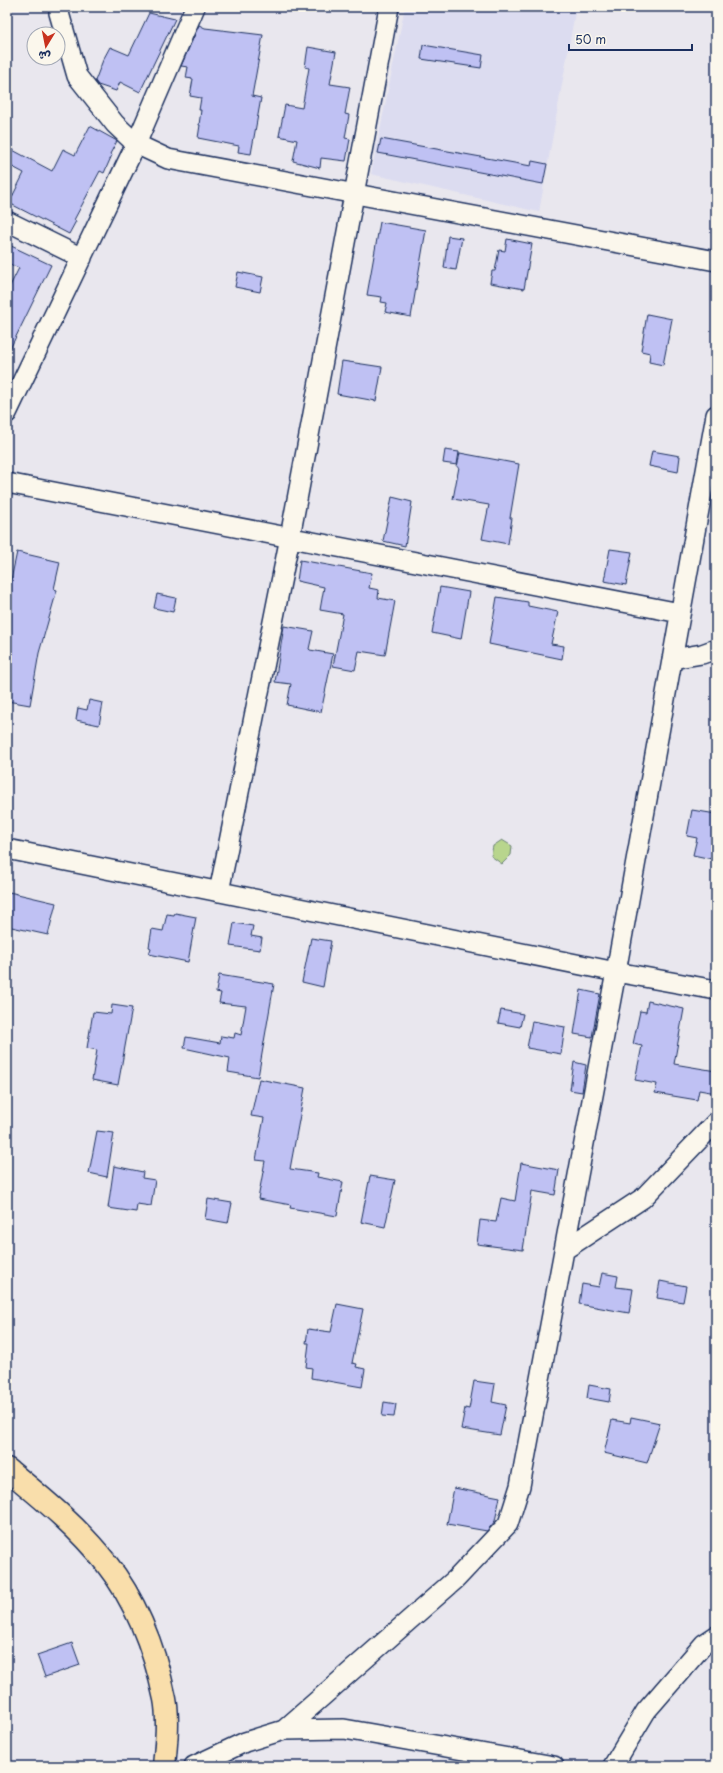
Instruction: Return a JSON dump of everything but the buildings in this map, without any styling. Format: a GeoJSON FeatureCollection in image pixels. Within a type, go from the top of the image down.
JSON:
{"type":"FeatureCollection","features":[{"type":"Feature","properties":{"kind":"main road"},"geometry":{"type":"LineString","coordinates":[[7,1469],[66,1519],[106,1563],[125,1592],[146,1633],[165,1700],[166,1742],[164,1766]]}},
{"type":"Feature","properties":{"kind":"street"},"geometry":{"type":"LineString","coordinates":[[59,7],[59,13],[77,76],[115,124],[136,144],[168,159],[716,261]]}},
{"type":"Feature","properties":{"kind":"street"},"geometry":{"type":"LineString","coordinates":[[7,413],[14,381],[82,258],[136,144],[195,7]]}},
{"type":"Feature","properties":{"kind":"street"},"geometry":{"type":"LineString","coordinates":[[219,892],[290,537],[389,7]]}},
{"type":"Feature","properties":{"kind":"street"},"geometry":{"type":"LineString","coordinates":[[7,220],[82,258]]}},
{"type":"Feature","properties":{"kind":"street"},"geometry":{"type":"LineString","coordinates":[[284,1730],[456,1580],[508,1524],[520,1486],[616,972],[716,415]]}},
{"type":"Feature","properties":{"kind":"street"},"geometry":{"type":"LineString","coordinates":[[7,483],[680,613]]}},
{"type":"Feature","properties":{"kind":"street"},"geometry":{"type":"LineString","coordinates":[[672,659],[702,654],[716,649]]}},
{"type":"Feature","properties":{"kind":"street"},"geometry":{"type":"LineString","coordinates":[[7,849],[616,972],[716,990]]}},
{"type":"Feature","properties":{"kind":"street"},"geometry":{"type":"LineString","coordinates":[[564,1250],[643,1198],[716,1122]]}},
{"type":"Feature","properties":{"kind":"street"},"geometry":{"type":"LineString","coordinates":[[613,1766],[646,1711],[704,1644],[716,1636]]}},
{"type":"Feature","properties":{"kind":"street"},"geometry":{"type":"LineString","coordinates":[[194,1766],[245,1742],[284,1730],[344,1729],[554,1766]]}},
{"type":"Feature","properties":{"kind":"shaded area"},"geometry":{"type":"Polygon","coordinates":[[[405,7],[576,7],[539,212],[371,174],[405,7]]]}},
{"type":"Feature","properties":{"kind":"green space"},"geometry":{"type":"Polygon","coordinates":[[[502,840],[512,846],[511,855],[502,864],[491,856],[493,846],[502,840]]]}}]}
